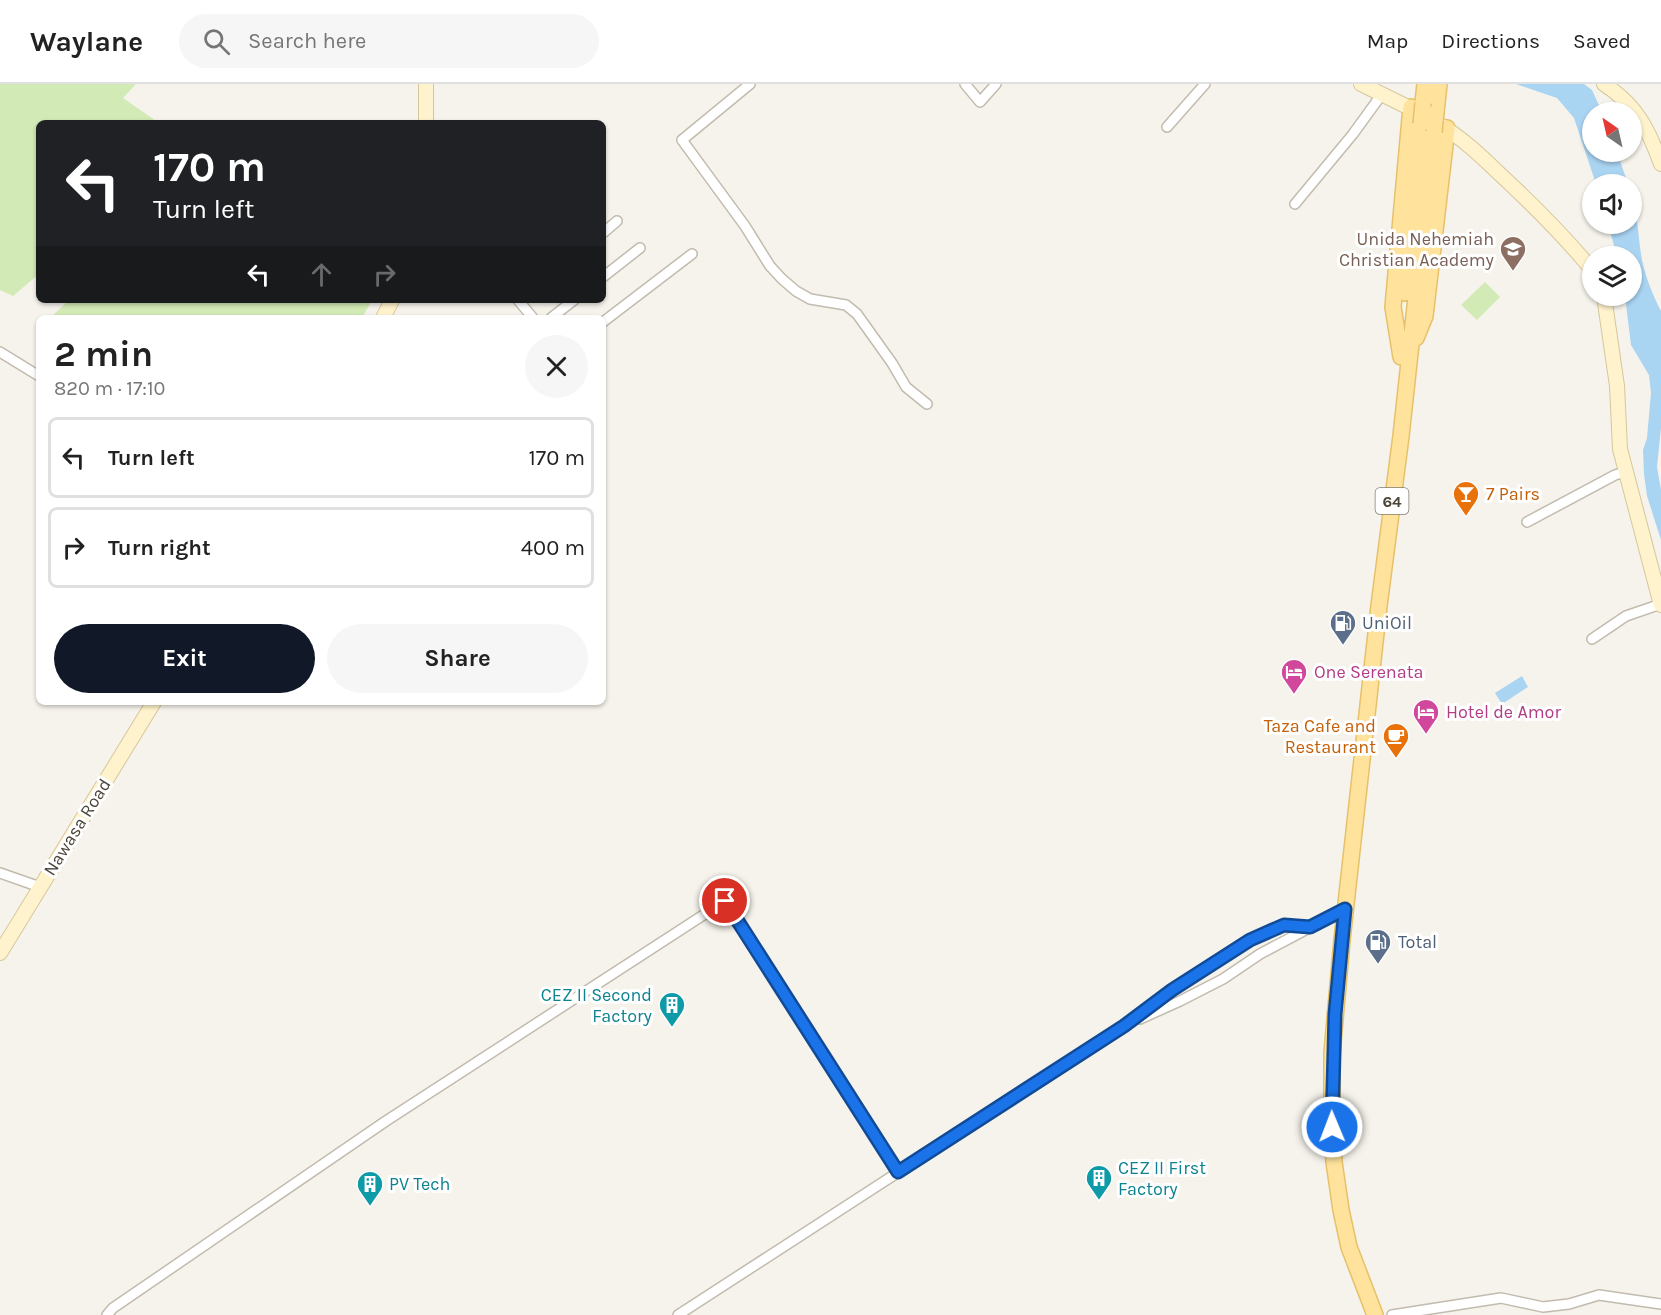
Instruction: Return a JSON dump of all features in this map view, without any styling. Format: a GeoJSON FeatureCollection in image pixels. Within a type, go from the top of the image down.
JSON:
{"type":"FeatureCollection","features":[{"type":"Feature","properties":{"kind":"main road"},"geometry":{"type":"LineString","coordinates":[[426,84],[426,120]]}},
{"type":"Feature","properties":{"kind":"main road"},"geometry":{"type":"LineString","coordinates":[[1361,84],[1382,94],[1428,96]]}},
{"type":"Feature","properties":{"kind":"main road"},"geometry":{"type":"LineString","coordinates":[[1604,84],[1622,96],[1648,130],[1661,164]]}},
{"type":"Feature","properties":{"kind":"main road"},"geometry":{"type":"LineString","coordinates":[[1428,96],[1434,128],[1481,156],[1547,220],[1582,259]]}},
{"type":"Feature","properties":{"kind":"main road"},"geometry":{"type":"LineString","coordinates":[[1405,357],[1394,307],[1428,96]]}},
{"type":"Feature","properties":{"kind":"main road","name":"64"},"geometry":{"type":"LineString","coordinates":[[1374,1315],[1349,1247],[1341,1210],[1334,1162],[1332,1053],[1345,909],[1377,616],[1401,436],[1405,357],[1434,128],[1428,96]]}},
{"type":"Feature","properties":{"kind":"main road"},"geometry":{"type":"LineString","coordinates":[[1605,306],[1617,386],[1619,444],[1661,604]]}},
{"type":"Feature","properties":{"kind":"main road","name":"Nawasa Road"},"geometry":{"type":"LineString","coordinates":[[0,953],[152,705]]}},
{"type":"Feature","properties":{"kind":"street"},"geometry":{"type":"LineString","coordinates":[[750,84],[682,140],[745,226],[770,266],[782,279],[796,291],[810,298],[846,305],[857,314],[906,387],[927,404]]}},
{"type":"Feature","properties":{"kind":"street"},"geometry":{"type":"LineString","coordinates":[[965,84],[980,102],[996,84]]}},
{"type":"Feature","properties":{"kind":"street"},"geometry":{"type":"LineString","coordinates":[[1167,127],[1205,84]]}},
{"type":"Feature","properties":{"kind":"street"},"geometry":{"type":"LineString","coordinates":[[1295,204],[1353,135],[1382,94]]}},
{"type":"Feature","properties":{"kind":"street"},"geometry":{"type":"LineString","coordinates":[[606,230],[617,221]]}},
{"type":"Feature","properties":{"kind":"street"},"geometry":{"type":"LineString","coordinates":[[606,275],[640,248]]}},
{"type":"Feature","properties":{"kind":"street"},"geometry":{"type":"LineString","coordinates":[[606,320],[692,254]]}},
{"type":"Feature","properties":{"kind":"street"},"geometry":{"type":"LineString","coordinates":[[521,303],[531,315]]}},
{"type":"Feature","properties":{"kind":"street"},"geometry":{"type":"LineString","coordinates":[[555,315],[570,303]]}},
{"type":"Feature","properties":{"kind":"street"},"geometry":{"type":"LineString","coordinates":[[0,352],[36,374]]}},
{"type":"Feature","properties":{"kind":"street"},"geometry":{"type":"LineString","coordinates":[[1527,522],[1625,472]]}},
{"type":"Feature","properties":{"kind":"street"},"geometry":{"type":"LineString","coordinates":[[1592,639],[1626,616],[1661,604]]}},
{"type":"Feature","properties":{"kind":"street"},"geometry":{"type":"LineString","coordinates":[[0,873],[40,887]]}},
{"type":"Feature","properties":{"kind":"street"},"geometry":{"type":"LineString","coordinates":[[107,1315],[119,1304],[386,1121],[725,901],[898,1172]]}},
{"type":"Feature","properties":{"kind":"street"},"geometry":{"type":"LineString","coordinates":[[1124,1026],[1223,979],[1260,954],[1345,909]]}},
{"type":"Feature","properties":{"kind":"street"},"geometry":{"type":"LineString","coordinates":[[678,1315],[1124,1026],[1172,990],[1250,940],[1284,925],[1310,927]]}},
{"type":"Feature","properties":{"kind":"street"},"geometry":{"type":"LineString","coordinates":[[1392,1315],[1501,1298],[1543,1307],[1569,1304],[1599,1295],[1661,1304]]}},
{"type":"Feature","properties":{"kind":"green space"},"geometry":{"type":"Polygon","coordinates":[[[0,84],[136,84],[123,98],[155,120],[36,120],[36,277],[13,296],[0,290],[0,84]]]}},
{"type":"Feature","properties":{"kind":"green space"},"geometry":{"type":"Polygon","coordinates":[[[1485,282],[1500,297],[1477,320],[1461,305],[1485,282]]]}},
{"type":"Feature","properties":{"kind":"green space"},"geometry":{"type":"Polygon","coordinates":[[[66,303],[370,303],[364,315],[53,315],[66,303]]]}},
{"type":"Feature","properties":{"kind":"water"},"geometry":{"type":"Polygon","coordinates":[[[1516,84],[1584,84],[1592,90],[1597,102],[1582,102],[1582,142],[1574,118],[1557,98],[1516,84]]]}},
{"type":"Feature","properties":{"kind":"water"},"geometry":{"type":"Polygon","coordinates":[[[1589,162],[1620,162],[1625,174],[1593,174],[1589,162]]]}},
{"type":"Feature","properties":{"kind":"water"},"geometry":{"type":"Polygon","coordinates":[[[1611,234],[1639,234],[1640,246],[1614,246],[1611,234]]]}},
{"type":"Feature","properties":{"kind":"water"},"geometry":{"type":"Polygon","coordinates":[[[1642,259],[1661,311],[1661,428],[1657,467],[1661,490],[1661,540],[1647,496],[1644,474],[1643,450],[1647,438],[1651,393],[1649,375],[1631,345],[1626,306],[1642,306],[1642,259]]]}},
{"type":"Feature","properties":{"kind":"water"},"geometry":{"type":"Polygon","coordinates":[[[1522,676],[1528,687],[1502,704],[1495,693],[1522,676]]]}},
{"type":"Feature","properties":{"kind":"place","name":"Unida Nehemiah Christian Academy"},"geometry":{"type":"Point","coordinates":[1513,272]}},
{"type":"Feature","properties":{"kind":"place","name":"7 Pairs"},"geometry":{"type":"Point","coordinates":[1466,517]}},
{"type":"Feature","properties":{"kind":"place","name":"UniOil"},"geometry":{"type":"Point","coordinates":[1343,646]}},
{"type":"Feature","properties":{"kind":"place","name":"One Serenata"},"geometry":{"type":"Point","coordinates":[1294,695]}},
{"type":"Feature","properties":{"kind":"place","name":"Hotel de Amor"},"geometry":{"type":"Point","coordinates":[1426,735]}},
{"type":"Feature","properties":{"kind":"place","name":"Taza Cafe and Restaurant"},"geometry":{"type":"Point","coordinates":[1396,759]}},
{"type":"Feature","properties":{"kind":"place","name":"Total"},"geometry":{"type":"Point","coordinates":[1378,965]}},
{"type":"Feature","properties":{"kind":"place","name":"CEZ II Second Factory"},"geometry":{"type":"Point","coordinates":[672,1028]}},
{"type":"Feature","properties":{"kind":"place","name":"CEZ II First Factory"},"geometry":{"type":"Point","coordinates":[1099,1201]}},
{"type":"Feature","properties":{"kind":"place","name":"PV Tech"},"geometry":{"type":"Point","coordinates":[370,1207]}},
{"type":"Feature","properties":{"kind":"route"},"geometry":{"type":"LineString","coordinates":[[725,901],[898,1172],[1124,1026],[1213,962],[1250,940],[1284,925],[1310,927],[1345,909],[1332,1053],[1332,1127]]}}]}
